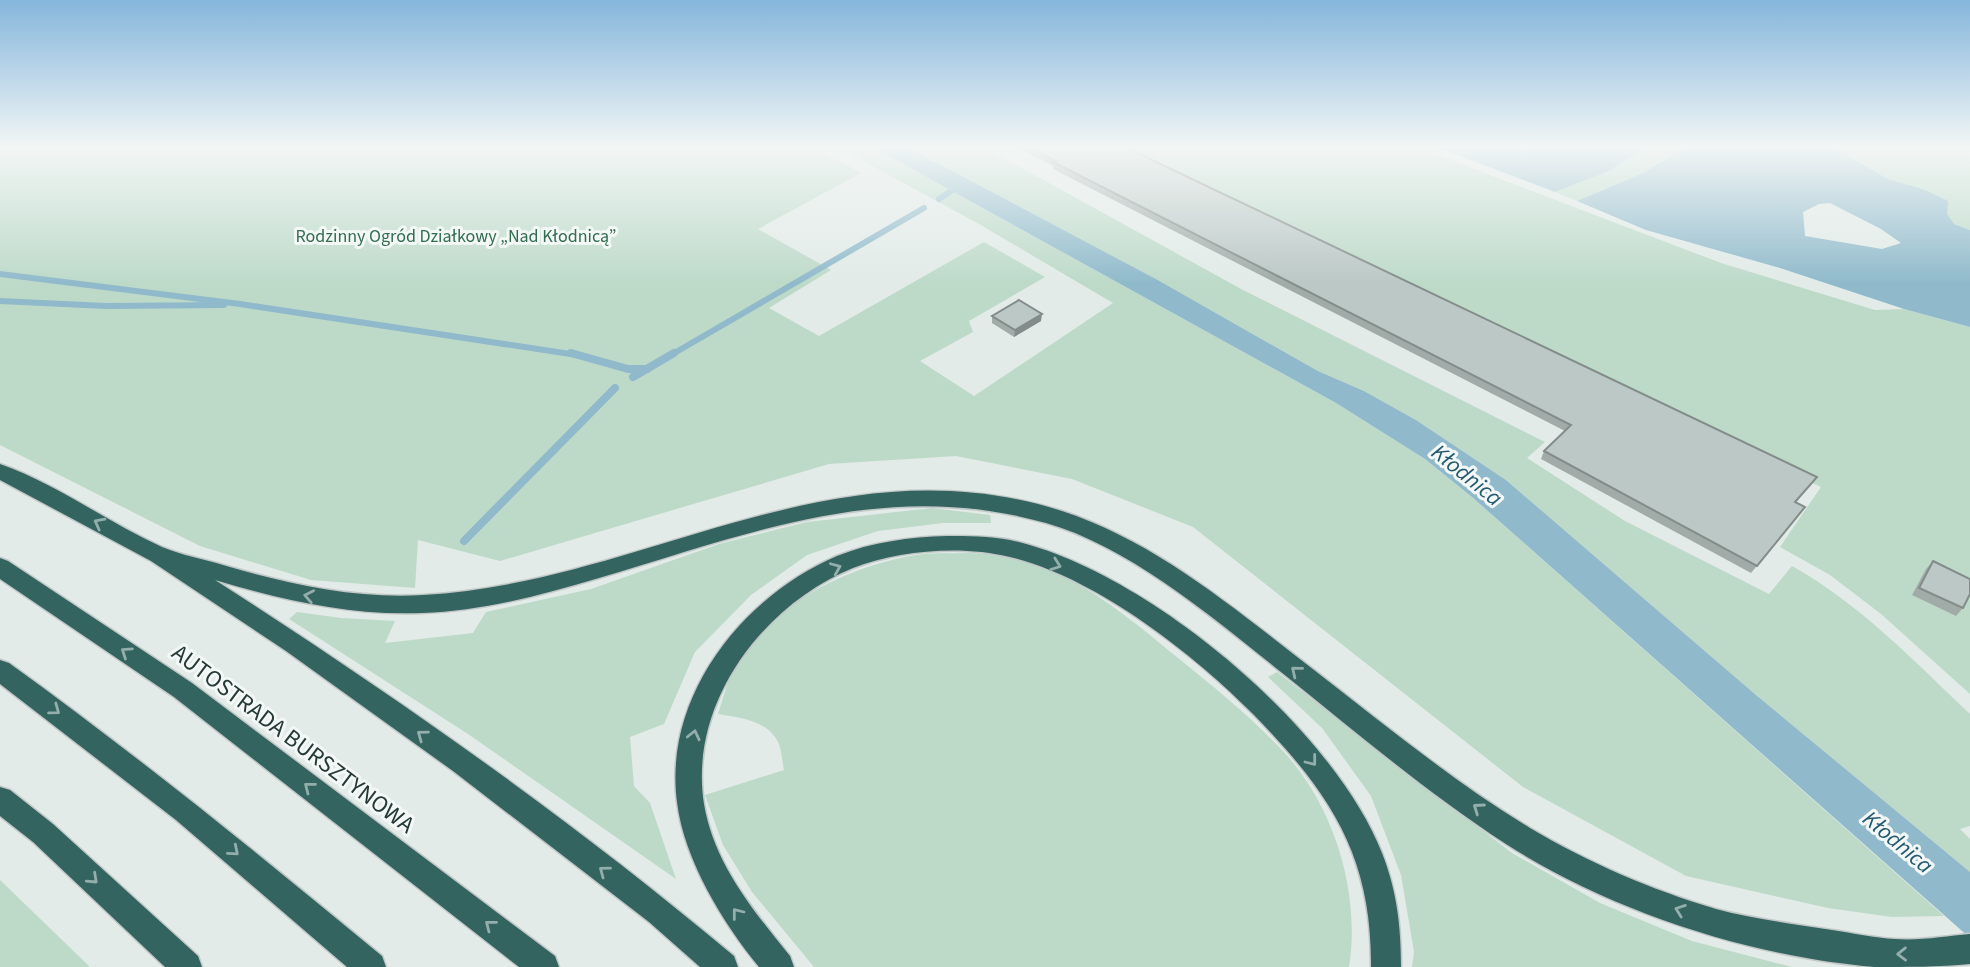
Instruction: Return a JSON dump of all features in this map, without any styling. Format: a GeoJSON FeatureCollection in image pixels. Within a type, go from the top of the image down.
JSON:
{"type":"FeatureCollection","features":[{"type":"Feature","properties":{"kind":"highway"},"geometry":{"type":"LineString","coordinates":[[0,471],[159,555],[295,644],[462,764],[659,912],[723,967]]}},
{"type":"Feature","properties":{"kind":"highway"},"geometry":{"type":"LineString","coordinates":[[159,555],[274,589],[318,598],[424,604],[502,594],[652,556],[798,513],[849,503],[926,497],[987,501],[1058,518],[1132,551],[1214,605],[1418,766],[1518,836],[1594,878],[1717,924],[1804,941],[1897,956],[1970,949]]}},
{"type":"Feature","properties":{"kind":"highway"},"geometry":{"type":"LineString","coordinates":[[779,967],[729,903],[697,828],[690,803],[689,769],[693,738],[702,707],[718,669],[738,642],[784,597],[831,569],[885,550],[947,543],[1010,548],[1082,574],[1220,666],[1292,736],[1339,795],[1366,845],[1385,916],[1386,967]]}},
{"type":"Feature","properties":{"kind":"highway","name":"AUTOSTRADA BURSZTYNOWA"},"geometry":{"type":"LineString","coordinates":[[0,567],[183,690],[544,967]]}},
{"type":"Feature","properties":{"kind":"highway"},"geometry":{"type":"LineString","coordinates":[[0,670],[186,811],[371,967]]}},
{"type":"Feature","properties":{"kind":"highway"},"geometry":{"type":"LineString","coordinates":[[0,799],[43,833],[187,967]]}},
{"type":"Feature","properties":{"kind":"highway"},"geometry":{"type":"LineString","coordinates":[[0,816],[43,833]]}},
{"type":"Feature","properties":{"kind":"green space","name":"Rodzinny Ogród Działkowy „Nad Kłodnicą”"},"geometry":{"type":"Polygon","coordinates":[[[0,193],[824,193],[758,229],[831,270],[769,308],[819,336],[984,242],[1045,277],[969,321],[973,332],[920,361],[974,396],[1113,303],[922,193],[956,193],[1336,403],[1425,459],[1472,497],[1944,916],[1892,917],[1828,908],[1686,876],[1523,787],[1193,527],[1072,479],[956,456],[829,464],[500,561],[418,540],[415,588],[311,580],[200,546],[0,445],[0,193]]]}},
{"type":"Feature","properties":{"kind":"green space"},"geometry":{"type":"Polygon","coordinates":[[[994,193],[1067,193],[1243,290],[1545,442],[1527,458],[1625,521],[1769,594],[1792,566],[1817,581],[1886,634],[1970,714],[1970,826],[1960,829],[1970,839],[1970,872],[1756,695],[1506,480],[1416,420],[1364,391],[1318,371],[1156,279],[994,193]]]}},
{"type":"Feature","properties":{"kind":"green space"},"geometry":{"type":"Polygon","coordinates":[[[1215,193],[1538,193],[1721,263],[1875,310],[1904,309],[1970,327],[1970,694],[1881,614],[1830,575],[1780,547],[1821,487],[1215,193]]]}},
{"type":"Feature","properties":{"kind":"green space"},"geometry":{"type":"Polygon","coordinates":[[[1558,193],[1596,193],[1577,201],[1558,193]]]}},
{"type":"Feature","properties":{"kind":"green space"},"geometry":{"type":"Polygon","coordinates":[[[1927,193],[1970,193],[1970,230],[1954,224],[1927,193]]]}},
{"type":"Feature","properties":{"kind":"green space"},"geometry":{"type":"Polygon","coordinates":[[[932,508],[990,515],[991,523],[943,523],[878,531],[807,555],[751,595],[695,652],[664,724],[630,737],[634,786],[650,803],[676,879],[468,734],[289,619],[297,612],[395,621],[385,643],[473,633],[486,612],[591,589],[719,544],[807,522],[932,508]]]}},
{"type":"Feature","properties":{"kind":"green space"},"geometry":{"type":"Polygon","coordinates":[[[969,553],[1006,556],[1035,564],[1057,573],[1100,598],[1219,691],[1282,750],[1316,797],[1340,851],[1351,910],[1349,967],[814,967],[752,892],[723,845],[705,795],[784,770],[779,745],[767,729],[752,721],[718,714],[729,679],[749,646],[766,626],[809,594],[833,581],[859,570],[910,556],[969,553]]]}},
{"type":"Feature","properties":{"kind":"green space"},"geometry":{"type":"Polygon","coordinates":[[[1277,672],[1512,853],[1600,903],[1692,941],[1792,967],[1412,967],[1414,952],[1401,875],[1371,796],[1322,728],[1268,677],[1277,672]]]}},
{"type":"Feature","properties":{"kind":"green space"},"geometry":{"type":"Polygon","coordinates":[[[0,880],[90,967],[0,967],[0,880]]]}},
{"type":"Feature","properties":{"kind":"water","name":"Kłodnica"},"geometry":{"type":"Polygon","coordinates":[[[956,193],[994,193],[1156,279],[1318,371],[1364,391],[1416,420],[1506,480],[1756,695],[1970,872],[1970,938],[1472,497],[1425,459],[1336,403],[956,193]]]}},
{"type":"Feature","properties":{"kind":"water"},"geometry":{"type":"Polygon","coordinates":[[[1596,193],[1932,193],[1948,201],[1947,214],[1954,224],[1970,230],[1970,327],[1646,230],[1577,201],[1596,193]],[[1830,203],[1819,204],[1803,212],[1805,236],[1882,249],[1901,243],[1881,229],[1830,203]]]}},
{"type":"Feature","properties":{"kind":"building"},"geometry":{"type":"Polygon","coordinates":[[[1114,193],[1222,193],[1817,477],[1795,502],[1805,507],[1757,566],[1544,451],[1571,425],[1114,193]]]}},
{"type":"Feature","properties":{"kind":"building"},"geometry":{"type":"Polygon","coordinates":[[[1019,300],[1042,314],[1015,330],[992,316],[1019,300]]]}},
{"type":"Feature","properties":{"kind":"building"},"geometry":{"type":"Polygon","coordinates":[[[1933,561],[1970,579],[1970,594],[1963,608],[1919,588],[1933,561]]]}},
{"type":"Feature","properties":{"kind":"waterway"},"geometry":{"type":"LineString","coordinates":[[939,199],[948,193]]}},
{"type":"Feature","properties":{"kind":"waterway"},"geometry":{"type":"LineString","coordinates":[[671,355],[924,208]]}},
{"type":"Feature","properties":{"kind":"waterway"},"geometry":{"type":"LineString","coordinates":[[0,274],[240,304],[577,355]]}},
{"type":"Feature","properties":{"kind":"waterway"},"geometry":{"type":"LineString","coordinates":[[0,301],[106,306],[224,305]]}},
{"type":"Feature","properties":{"kind":"waterway"},"geometry":{"type":"LineString","coordinates":[[571,353],[628,369],[647,369]]}},
{"type":"Feature","properties":{"kind":"waterway"},"geometry":{"type":"LineString","coordinates":[[647,369],[674,353]]}},
{"type":"Feature","properties":{"kind":"waterway"},"geometry":{"type":"LineString","coordinates":[[633,377],[647,369]]}},
{"type":"Feature","properties":{"kind":"waterway"},"geometry":{"type":"LineString","coordinates":[[464,541],[615,388]]}}]}
